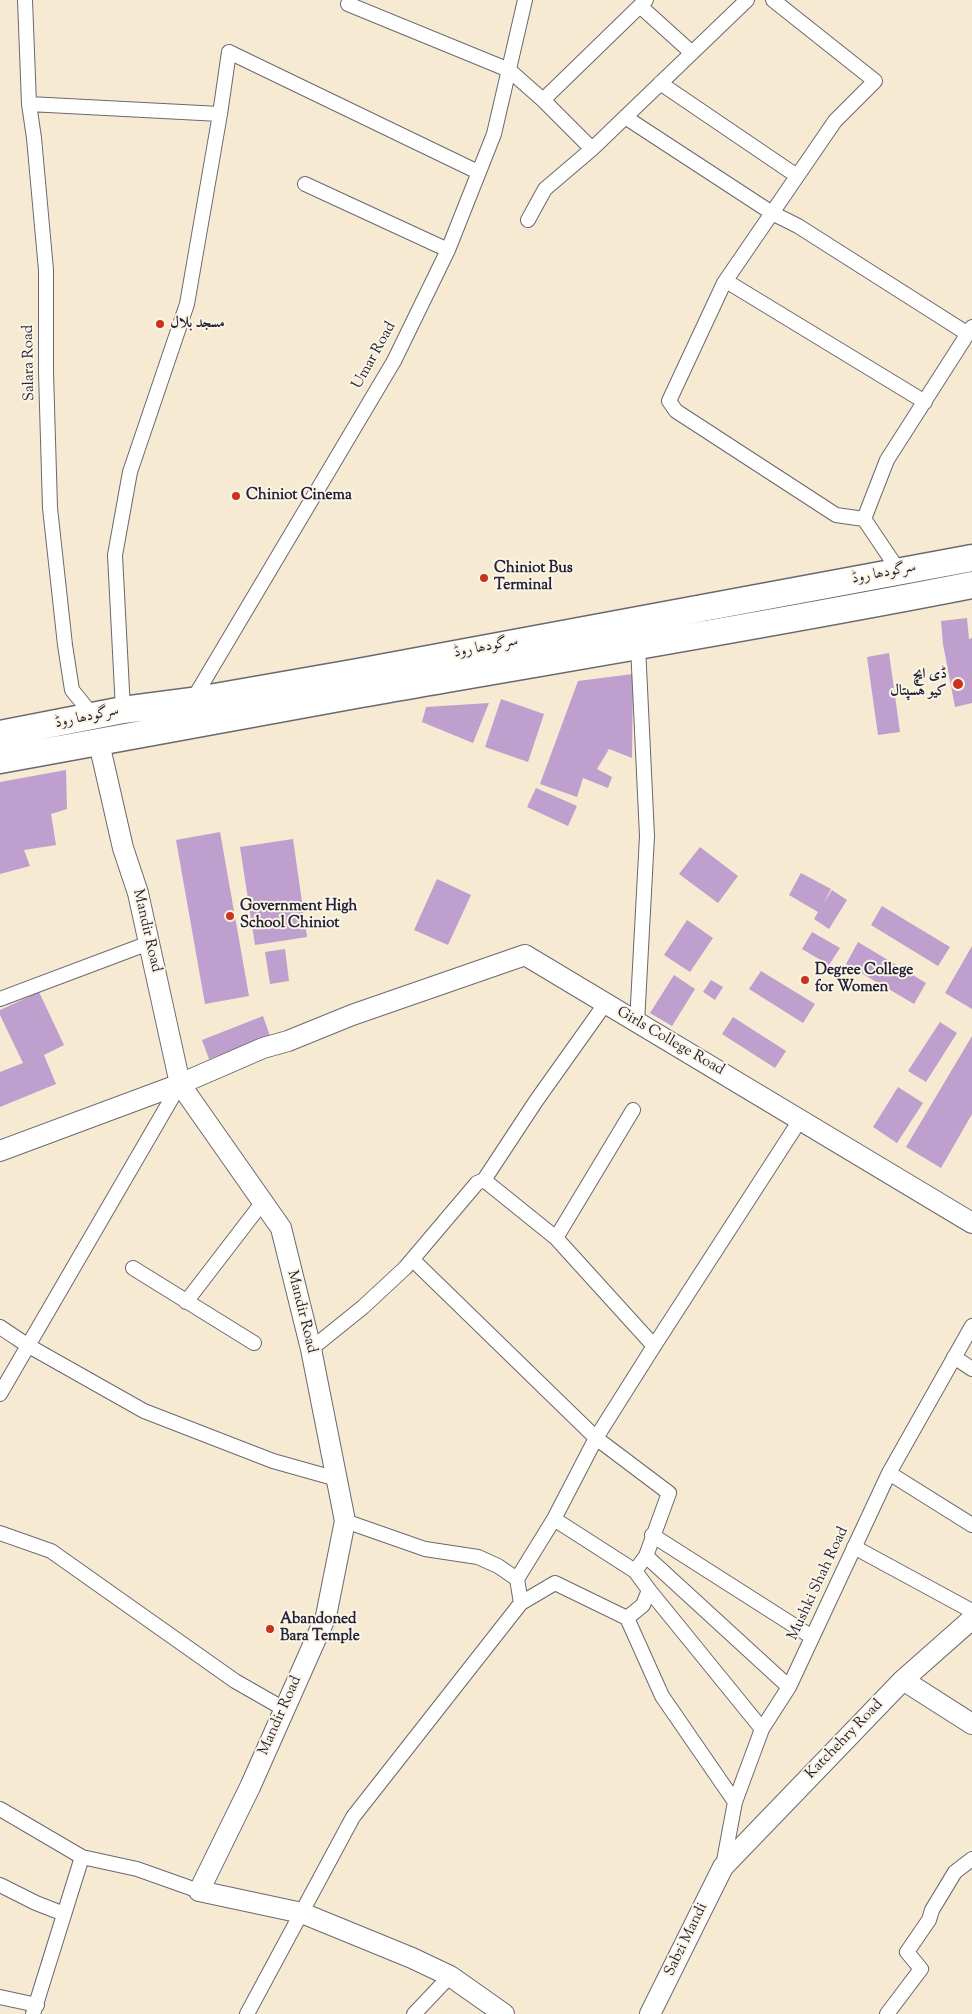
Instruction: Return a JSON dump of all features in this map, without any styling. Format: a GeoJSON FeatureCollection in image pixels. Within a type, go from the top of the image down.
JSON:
{"type":"FeatureCollection","features":[{"type":"Feature","properties":{"kind":"highway","name":"سرگودھا روڈ"},"geometry":{"type":"LineString","coordinates":[[0,760],[99,743],[359,683],[528,653],[887,573],[972,558]]}},
{"type":"Feature","properties":{"kind":"highway"},"geometry":{"type":"LineString","coordinates":[[881,603],[887,573]]}},
{"type":"Feature","properties":{"kind":"highway","name":"سرگودھا روڈ"},"geometry":{"type":"LineString","coordinates":[[528,653],[638,646],[972,585]]}},
{"type":"Feature","properties":{"kind":"highway","name":"سرگودھا روڈ"},"geometry":{"type":"LineString","coordinates":[[0,734],[124,710],[359,683]]}},
{"type":"Feature","properties":{"kind":"street","name":"Salara Road"},"geometry":{"type":"LineString","coordinates":[[25,0],[29,104],[34,138],[46,270],[46,372],[50,508],[72,690],[94,717]]}},
{"type":"Feature","properties":{"kind":"street","name":"Umar Road"},"geometry":{"type":"LineString","coordinates":[[192,701],[394,361],[448,250],[494,134],[525,0]]}},
{"type":"Feature","properties":{"kind":"street"},"geometry":{"type":"LineString","coordinates":[[528,220],[545,189],[592,149],[747,0]]}},
{"type":"Feature","properties":{"kind":"street"},"geometry":{"type":"LineString","coordinates":[[773,0],[875,81],[834,121],[724,283],[669,401],[676,411],[836,515],[864,519]]}},
{"type":"Feature","properties":{"kind":"street"},"geometry":{"type":"LineString","coordinates":[[543,100],[643,3],[692,53]]}},
{"type":"Feature","properties":{"kind":"street"},"geometry":{"type":"LineString","coordinates":[[348,4],[509,70],[543,100],[592,149]]}},
{"type":"Feature","properties":{"kind":"street"},"geometry":{"type":"LineString","coordinates":[[124,710],[115,555],[130,472],[187,304],[229,52],[478,172]]}},
{"type":"Feature","properties":{"kind":"street"},"geometry":{"type":"LineString","coordinates":[[660,83],[797,176]]}},
{"type":"Feature","properties":{"kind":"street"},"geometry":{"type":"LineString","coordinates":[[29,104],[220,114]]}},
{"type":"Feature","properties":{"kind":"street"},"geometry":{"type":"LineString","coordinates":[[625,117],[772,213],[798,226],[970,331],[888,460],[864,519],[887,573]]}},
{"type":"Feature","properties":{"kind":"street"},"geometry":{"type":"LineString","coordinates":[[305,184],[448,250]]}},
{"type":"Feature","properties":{"kind":"street"},"geometry":{"type":"LineString","coordinates":[[731,284],[925,402]]}},
{"type":"Feature","properties":{"kind":"street"},"geometry":{"type":"LineString","coordinates":[[637,1023],[647,836],[638,646]]}},
{"type":"Feature","properties":{"kind":"street","name":"Mandir Road"},"geometry":{"type":"LineString","coordinates":[[99,743],[124,848],[138,893],[180,1084],[281,1228],[311,1349],[345,1521],[326,1616],[250,1787],[199,1891]]}},
{"type":"Feature","properties":{"kind":"street"},"geometry":{"type":"LineString","coordinates":[[0,999],[149,943]]}},
{"type":"Feature","properties":{"kind":"street","name":"Girls College Road"},"geometry":{"type":"LineString","coordinates":[[180,1084],[262,1048],[525,955],[972,1223]]}},
{"type":"Feature","properties":{"kind":"street"},"geometry":{"type":"LineString","coordinates":[[311,1349],[362,1307],[413,1260],[477,1183],[484,1180],[536,1101],[605,1004]]}},
{"type":"Feature","properties":{"kind":"street"},"geometry":{"type":"LineString","coordinates":[[0,1151],[180,1084]]}},
{"type":"Feature","properties":{"kind":"street"},"geometry":{"type":"LineString","coordinates":[[0,1394],[180,1084]]}},
{"type":"Feature","properties":{"kind":"street"},"geometry":{"type":"LineString","coordinates":[[556,1238],[633,1110]]}},
{"type":"Feature","properties":{"kind":"street"},"geometry":{"type":"LineString","coordinates":[[521,1603],[517,1579],[554,1519],[596,1438],[800,1120]]}},
{"type":"Feature","properties":{"kind":"street"},"geometry":{"type":"LineString","coordinates":[[484,1180],[556,1238],[654,1346]]}},
{"type":"Feature","properties":{"kind":"street"},"geometry":{"type":"LineString","coordinates":[[186,1302],[262,1203]]}},
{"type":"Feature","properties":{"kind":"street"},"geometry":{"type":"LineString","coordinates":[[413,1260],[596,1438],[669,1493],[652,1535],[646,1556],[635,1571]]}},
{"type":"Feature","properties":{"kind":"street"},"geometry":{"type":"LineString","coordinates":[[133,1268],[254,1343]]}},
{"type":"Feature","properties":{"kind":"street","name":"Mushki Shah Road"},"geometry":{"type":"LineString","coordinates":[[723,1866],[735,1802],[762,1729],[789,1687],[889,1473],[972,1326]]}},
{"type":"Feature","properties":{"kind":"street"},"geometry":{"type":"LineString","coordinates":[[0,1327],[27,1345],[144,1411],[273,1461],[336,1479]]}},
{"type":"Feature","properties":{"kind":"street"},"geometry":{"type":"LineString","coordinates":[[954,1357],[972,1369]]}},
{"type":"Feature","properties":{"kind":"street"},"geometry":{"type":"LineString","coordinates":[[889,1473],[972,1525]]}},
{"type":"Feature","properties":{"kind":"street"},"geometry":{"type":"LineString","coordinates":[[554,1519],[635,1571],[762,1729]]}},
{"type":"Feature","properties":{"kind":"street"},"geometry":{"type":"LineString","coordinates":[[345,1521],[425,1549],[478,1557],[498,1566],[517,1579]]}},
{"type":"Feature","properties":{"kind":"street"},"geometry":{"type":"LineString","coordinates":[[0,1533],[51,1551],[235,1681],[284,1709]]}},
{"type":"Feature","properties":{"kind":"street"},"geometry":{"type":"LineString","coordinates":[[652,1535],[812,1637]]}},
{"type":"Feature","properties":{"kind":"street"},"geometry":{"type":"LineString","coordinates":[[854,1547],[972,1611]]}},
{"type":"Feature","properties":{"kind":"street"},"geometry":{"type":"LineString","coordinates":[[646,1556],[789,1687]]}},
{"type":"Feature","properties":{"kind":"street"},"geometry":{"type":"LineString","coordinates":[[247,2014],[353,1817],[521,1603],[555,1583],[627,1618],[662,1696],[735,1802]]}},
{"type":"Feature","properties":{"kind":"street"},"geometry":{"type":"LineString","coordinates":[[627,1618],[643,1605],[649,1590]]}},
{"type":"Feature","properties":{"kind":"street","name":"Katchehry Road"},"geometry":{"type":"LineString","coordinates":[[723,1866],[903,1680],[972,1619]]}},
{"type":"Feature","properties":{"kind":"street"},"geometry":{"type":"LineString","coordinates":[[903,1680],[972,1724]]}},
{"type":"Feature","properties":{"kind":"street"},"geometry":{"type":"LineString","coordinates":[[0,1810],[82,1857],[137,1869],[199,1891],[302,1913],[412,1958],[450,1976],[504,2014]]}},
{"type":"Feature","properties":{"kind":"street"},"geometry":{"type":"LineString","coordinates":[[0,1997],[35,2010],[82,1857]]}},
{"type":"Feature","properties":{"kind":"street"},"geometry":{"type":"LineString","coordinates":[[887,2014],[921,1969],[908,1952],[929,1920],[932,1910],[955,1872],[972,1859]]}},
{"type":"Feature","properties":{"kind":"street","name":"Sabzi Mandi"},"geometry":{"type":"LineString","coordinates":[[650,2014],[723,1866]]}},
{"type":"Feature","properties":{"kind":"street"},"geometry":{"type":"LineString","coordinates":[[0,1886],[64,1914]]}},
{"type":"Feature","properties":{"kind":"street"},"geometry":{"type":"LineString","coordinates":[[414,2014],[450,1976]]}},
{"type":"Feature","properties":{"kind":"building"},"geometry":{"type":"Polygon","coordinates":[[[967,618],[969,639],[972,638],[972,703],[955,707],[943,644],[941,621],[967,618]]]}},
{"type":"Feature","properties":{"kind":"building"},"geometry":{"type":"Polygon","coordinates":[[[889,653],[900,732],[878,735],[867,657],[889,653]]]}},
{"type":"Feature","properties":{"kind":"building"},"geometry":{"type":"Polygon","coordinates":[[[633,674],[632,758],[609,749],[597,769],[612,777],[608,788],[583,778],[577,797],[540,784],[578,681],[633,674]]]}},
{"type":"Feature","properties":{"kind":"building"},"geometry":{"type":"Polygon","coordinates":[[[501,699],[544,714],[528,762],[485,747],[501,699]]]}},
{"type":"Feature","properties":{"kind":"building"},"geometry":{"type":"Polygon","coordinates":[[[489,703],[473,743],[422,722],[426,707],[489,703]]]}},
{"type":"Feature","properties":{"kind":"building"},"geometry":{"type":"Polygon","coordinates":[[[66,770],[67,809],[51,814],[56,845],[24,850],[30,866],[0,874],[0,782],[66,770]]]}},
{"type":"Feature","properties":{"kind":"building"},"geometry":{"type":"Polygon","coordinates":[[[536,788],[577,806],[568,826],[527,807],[536,788]]]}},
{"type":"Feature","properties":{"kind":"building"},"geometry":{"type":"Polygon","coordinates":[[[220,832],[249,996],[205,1004],[176,840],[220,832]]]}},
{"type":"Feature","properties":{"kind":"building"},"geometry":{"type":"Polygon","coordinates":[[[293,839],[307,937],[255,945],[240,847],[293,839]]]}},
{"type":"Feature","properties":{"kind":"building"},"geometry":{"type":"Polygon","coordinates":[[[700,847],[738,876],[718,903],[679,874],[700,847]]]}},
{"type":"Feature","properties":{"kind":"building"},"geometry":{"type":"Polygon","coordinates":[[[801,873],[831,889],[823,904],[832,890],[847,900],[829,929],[814,919],[818,912],[789,895],[801,873]]]}},
{"type":"Feature","properties":{"kind":"building"},"geometry":{"type":"Polygon","coordinates":[[[437,879],[471,895],[448,945],[414,930],[437,879]]]}},
{"type":"Feature","properties":{"kind":"building"},"geometry":{"type":"Polygon","coordinates":[[[882,906],[950,947],[938,966],[871,925],[882,906]]]}},
{"type":"Feature","properties":{"kind":"building"},"geometry":{"type":"Polygon","coordinates":[[[687,920],[713,938],[690,972],[664,955],[687,920]]]}},
{"type":"Feature","properties":{"kind":"building"},"geometry":{"type":"Polygon","coordinates":[[[812,932],[840,948],[829,965],[802,949],[812,932]]]}},
{"type":"Feature","properties":{"kind":"building"},"geometry":{"type":"Polygon","coordinates":[[[858,942],[926,983],[914,1004],[846,964],[858,942]]]}},
{"type":"Feature","properties":{"kind":"building"},"geometry":{"type":"Polygon","coordinates":[[[972,946],[972,1009],[945,993],[972,946]]]}},
{"type":"Feature","properties":{"kind":"building"},"geometry":{"type":"Polygon","coordinates":[[[285,949],[289,981],[270,984],[265,952],[285,949]]]}},
{"type":"Feature","properties":{"kind":"building"},"geometry":{"type":"Polygon","coordinates":[[[761,971],[815,1004],[803,1023],[749,989],[761,971]]]}},
{"type":"Feature","properties":{"kind":"building"},"geometry":{"type":"Polygon","coordinates":[[[674,975],[695,989],[672,1026],[650,1013],[674,975]]]}},
{"type":"Feature","properties":{"kind":"building"},"geometry":{"type":"Polygon","coordinates":[[[711,980],[723,987],[715,1000],[703,992],[711,980]]]}},
{"type":"Feature","properties":{"kind":"building"},"geometry":{"type":"Polygon","coordinates":[[[39,992],[64,1045],[44,1055],[56,1084],[0,1107],[0,1072],[23,1063],[0,1015],[0,1010],[39,992]]]}},
{"type":"Feature","properties":{"kind":"building"},"geometry":{"type":"Polygon","coordinates":[[[263,1016],[270,1036],[209,1059],[202,1040],[263,1016]]]}},
{"type":"Feature","properties":{"kind":"building"},"geometry":{"type":"Polygon","coordinates":[[[733,1017],[786,1051],[775,1068],[722,1034],[733,1017]]]}},
{"type":"Feature","properties":{"kind":"building"},"geometry":{"type":"Polygon","coordinates":[[[940,1022],[957,1033],[926,1082],[908,1071],[940,1022]]]}},
{"type":"Feature","properties":{"kind":"building"},"geometry":{"type":"Polygon","coordinates":[[[972,1036],[972,1114],[941,1168],[906,1147],[972,1036]]]}},
{"type":"Feature","properties":{"kind":"building"},"geometry":{"type":"Polygon","coordinates":[[[898,1087],[923,1103],[897,1143],[873,1127],[898,1087]]]}},
{"type":"Feature","properties":{"kind":"place","name":"مسجد بلال"},"geometry":{"type":"Point","coordinates":[160,324]}},
{"type":"Feature","properties":{"kind":"place","name":"Chiniot Cinema"},"geometry":{"type":"Point","coordinates":[236,496]}},
{"type":"Feature","properties":{"kind":"place","name":"Chiniot Bus Terminal"},"geometry":{"type":"Point","coordinates":[484,578]}},
{"type":"Feature","properties":{"kind":"place","name":"ڈی ایچ کیو ہسپتال"},"geometry":{"type":"Point","coordinates":[958,684]}},
{"type":"Feature","properties":{"kind":"place","name":"Government High School Chiniot"},"geometry":{"type":"Point","coordinates":[230,916]}},
{"type":"Feature","properties":{"kind":"place","name":"Degree College for Women"},"geometry":{"type":"Point","coordinates":[805,980]}},
{"type":"Feature","properties":{"kind":"place","name":"Abandoned Bara Temple"},"geometry":{"type":"Point","coordinates":[270,1629]}}]}
